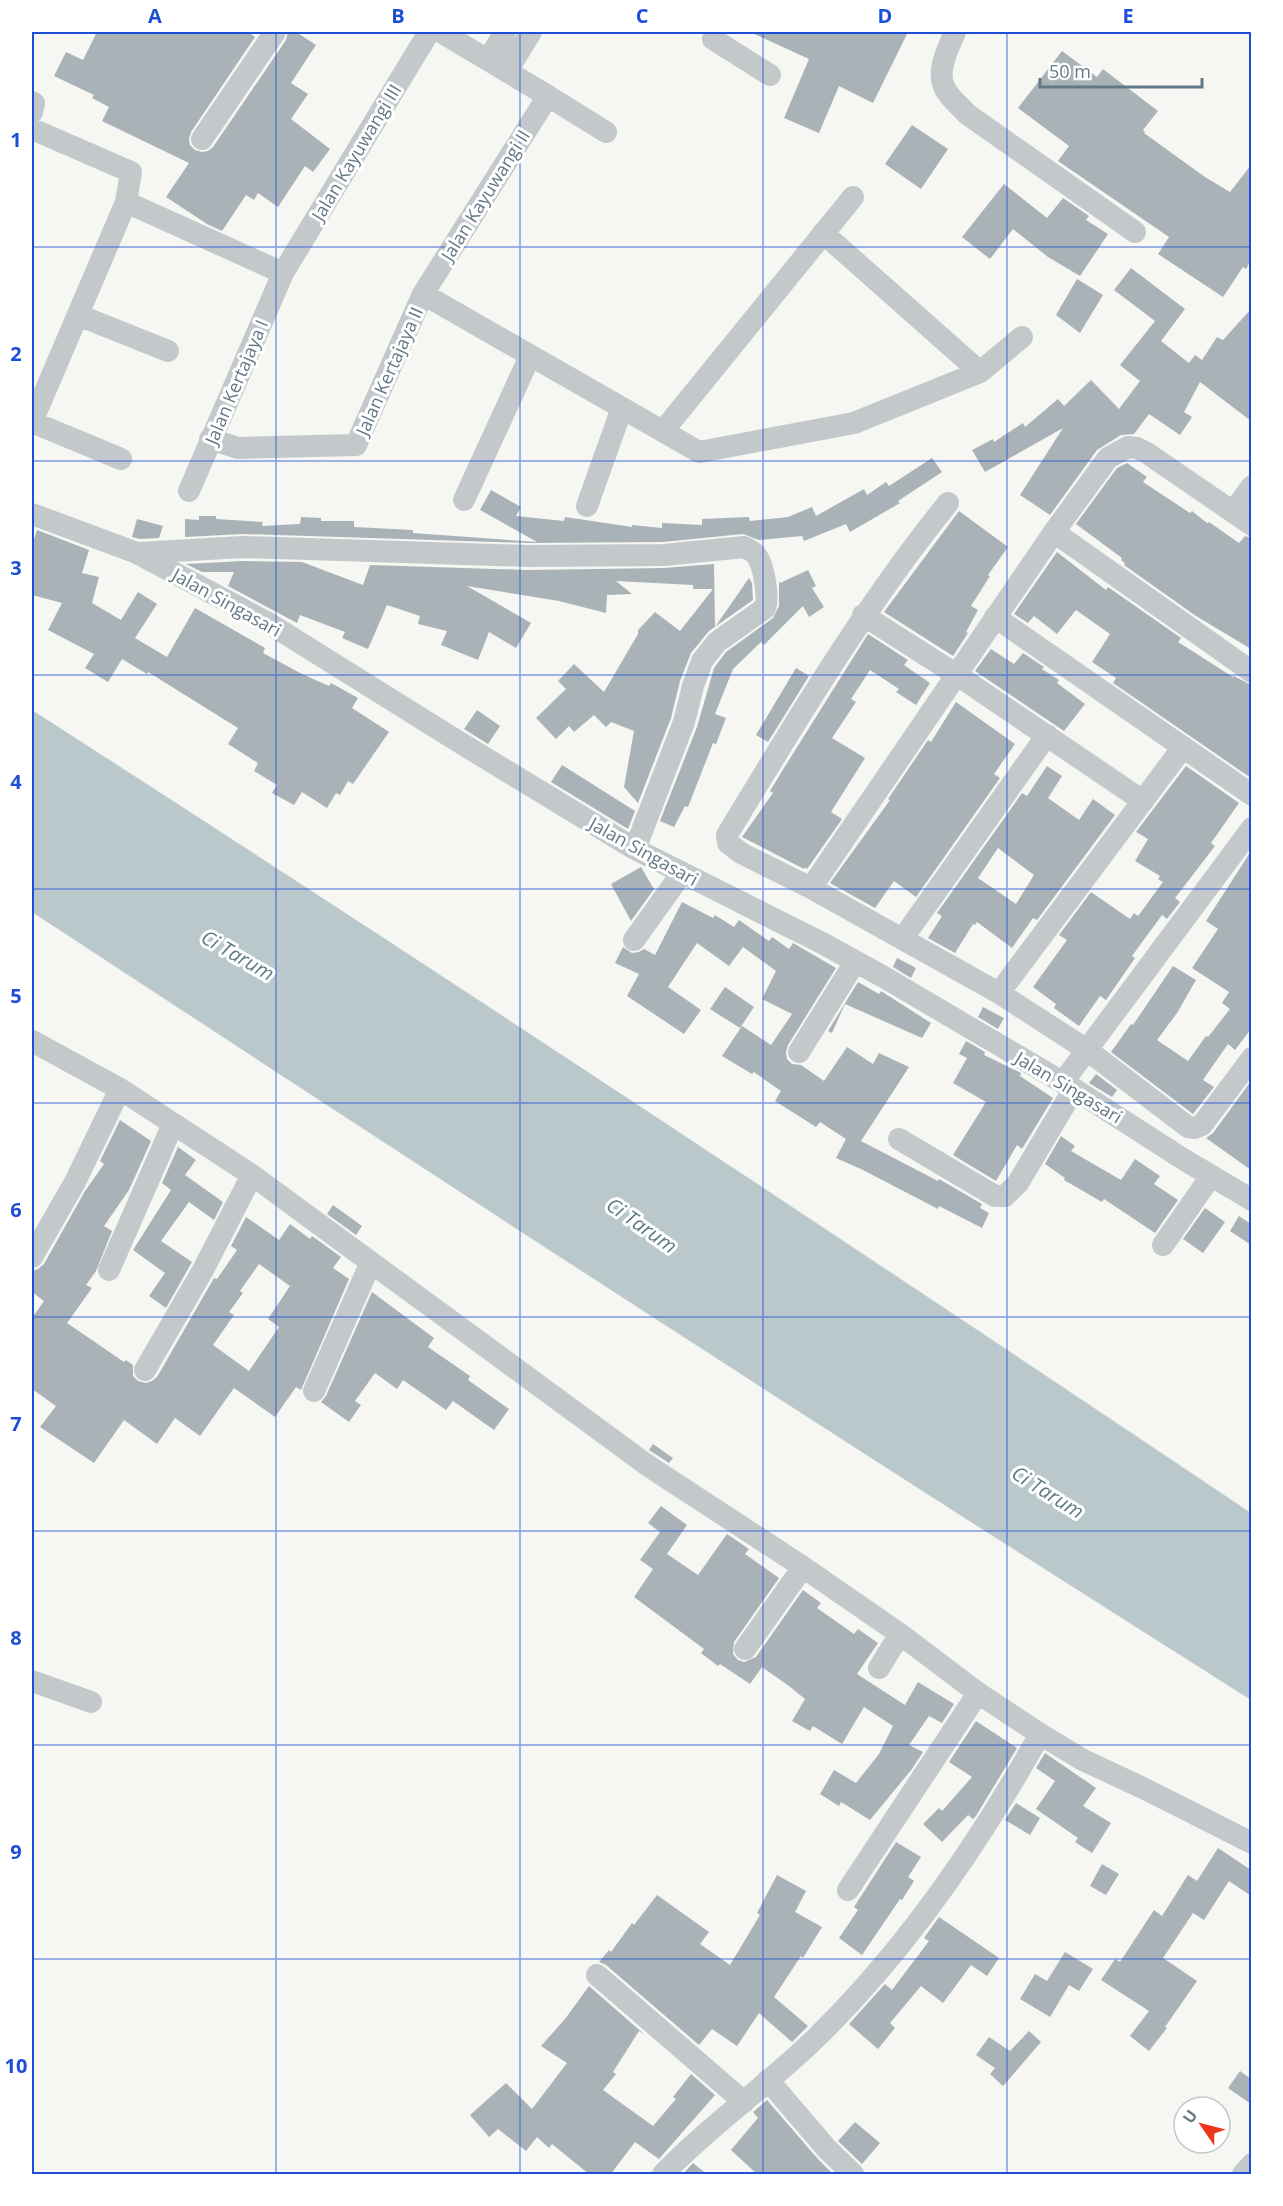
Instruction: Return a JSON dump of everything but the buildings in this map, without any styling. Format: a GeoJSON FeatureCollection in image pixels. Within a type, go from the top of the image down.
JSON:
{"type":"FeatureCollection","features":[{"type":"Feature","properties":{"kind":"street"},"geometry":{"type":"LineString","coordinates":[[202,139],[275,32]]}},
{"type":"Feature","properties":{"kind":"street","name":"Jalan Kayuwangi III"},"geometry":{"type":"LineString","coordinates":[[283,273],[429,32]]}},
{"type":"Feature","properties":{"kind":"street"},"geometry":{"type":"LineString","coordinates":[[441,32],[606,132]]}},
{"type":"Feature","properties":{"kind":"street"},"geometry":{"type":"LineString","coordinates":[[497,65],[505,32]]}},
{"type":"Feature","properties":{"kind":"street"},"geometry":{"type":"LineString","coordinates":[[497,65],[531,32]]}},
{"type":"Feature","properties":{"kind":"street"},"geometry":{"type":"LineString","coordinates":[[955,32],[945,55],[941,76],[945,90],[967,114],[1135,232]]}},
{"type":"Feature","properties":{"kind":"street"},"geometry":{"type":"LineString","coordinates":[[710,34],[770,75]]}},
{"type":"Feature","properties":{"kind":"street","name":"Jalan Kayuwangi II"},"geometry":{"type":"LineString","coordinates":[[423,294],[548,96]]}},
{"type":"Feature","properties":{"kind":"street"},"geometry":{"type":"LineString","coordinates":[[32,102],[34,103],[32,112]]}},
{"type":"Feature","properties":{"kind":"street"},"geometry":{"type":"LineString","coordinates":[[32,129],[131,172],[126,202],[32,422],[121,459]]}},
{"type":"Feature","properties":{"kind":"street"},"geometry":{"type":"LineString","coordinates":[[663,431],[853,197]]}},
{"type":"Feature","properties":{"kind":"street"},"geometry":{"type":"LineString","coordinates":[[126,202],[283,273]]}},
{"type":"Feature","properties":{"kind":"street"},"geometry":{"type":"LineString","coordinates":[[823,233],[980,372]]}},
{"type":"Feature","properties":{"kind":"street","name":"Jalan Kertajaya I"},"geometry":{"type":"LineString","coordinates":[[189,491],[283,273]]}},
{"type":"Feature","properties":{"kind":"street"},"geometry":{"type":"LineString","coordinates":[[423,294],[699,452],[854,423],[980,372],[1022,337]]}},
{"type":"Feature","properties":{"kind":"street","name":"Jalan Kertajaya II"},"geometry":{"type":"LineString","coordinates":[[210,439],[238,448],[356,445],[423,294]]}},
{"type":"Feature","properties":{"kind":"street"},"geometry":{"type":"LineString","coordinates":[[78,315],[168,351]]}},
{"type":"Feature","properties":{"kind":"street"},"geometry":{"type":"LineString","coordinates":[[464,500],[530,356]]}},
{"type":"Feature","properties":{"kind":"street"},"geometry":{"type":"LineString","coordinates":[[587,506],[622,408]]}},
{"type":"Feature","properties":{"kind":"street"},"geometry":{"type":"LineString","coordinates":[[812,888],[995,617],[1108,458],[1128,447],[1137,448],[1251,525]]}},
{"type":"Feature","properties":{"kind":"street"},"geometry":{"type":"LineString","coordinates":[[1233,512],[1251,486]]}},
{"type":"Feature","properties":{"kind":"street"},"geometry":{"type":"LineString","coordinates":[[948,503],[863,615],[727,835],[728,843],[741,853],[812,888],[999,993],[1087,1050],[1188,1127],[1195,1128],[1202,1125],[1251,1058]]}},
{"type":"Feature","properties":{"kind":"street","name":"Jalan Singasari"},"geometry":{"type":"LineString","coordinates":[[32,514],[137,553],[270,624],[635,849],[822,943],[1069,1085],[1251,1200]]}},
{"type":"Feature","properties":{"kind":"street"},"geometry":{"type":"LineString","coordinates":[[1054,532],[1251,672]]}},
{"type":"Feature","properties":{"kind":"street"},"geometry":{"type":"LineString","coordinates":[[137,553],[243,548],[528,556],[664,555],[744,547],[750,550],[758,556],[768,594],[765,608],[717,642],[702,661],[684,722],[635,849]]}},
{"type":"Feature","properties":{"kind":"street"},"geometry":{"type":"LineString","coordinates":[[863,615],[957,675],[1143,801]]}},
{"type":"Feature","properties":{"kind":"street"},"geometry":{"type":"LineString","coordinates":[[995,617],[1251,795]]}},
{"type":"Feature","properties":{"kind":"street"},"geometry":{"type":"LineString","coordinates":[[903,939],[1047,735]]}},
{"type":"Feature","properties":{"kind":"street"},"geometry":{"type":"LineString","coordinates":[[999,993],[1183,747]]}},
{"type":"Feature","properties":{"kind":"street"},"geometry":{"type":"LineString","coordinates":[[899,1139],[995,1196],[1005,1196],[1018,1183],[1087,1050],[1251,828]]}},
{"type":"Feature","properties":{"kind":"street"},"geometry":{"type":"LineString","coordinates":[[634,940],[682,873]]}},
{"type":"Feature","properties":{"kind":"street"},"geometry":{"type":"LineString","coordinates":[[799,1052],[855,962]]}},
{"type":"Feature","properties":{"kind":"street"},"geometry":{"type":"LineString","coordinates":[[32,1041],[120,1089],[252,1175],[647,1465],[803,1567],[900,1634],[978,1693],[1040,1734],[1083,1760],[1251,1843]]}},
{"type":"Feature","properties":{"kind":"street"},"geometry":{"type":"LineString","coordinates":[[32,1257],[75,1182],[120,1089]]}},
{"type":"Feature","properties":{"kind":"street"},"geometry":{"type":"LineString","coordinates":[[109,1270],[173,1124]]}},
{"type":"Feature","properties":{"kind":"street"},"geometry":{"type":"LineString","coordinates":[[145,1370],[203,1270],[252,1175]]}},
{"type":"Feature","properties":{"kind":"street"},"geometry":{"type":"LineString","coordinates":[[1163,1245],[1211,1176]]}},
{"type":"Feature","properties":{"kind":"street"},"geometry":{"type":"LineString","coordinates":[[314,1391],[371,1262]]}},
{"type":"Feature","properties":{"kind":"street"},"geometry":{"type":"LineString","coordinates":[[745,1648],[803,1567]]}},
{"type":"Feature","properties":{"kind":"street"},"geometry":{"type":"LineString","coordinates":[[879,1668],[900,1634]]}},
{"type":"Feature","properties":{"kind":"street"},"geometry":{"type":"LineString","coordinates":[[32,1681],[91,1702]]}},
{"type":"Feature","properties":{"kind":"street"},"geometry":{"type":"LineString","coordinates":[[848,1890],[978,1693]]}},
{"type":"Feature","properties":{"kind":"street"},"geometry":{"type":"LineString","coordinates":[[663,2175],[690,2145],[744,2102],[816,2038],[884,1965],[981,1836],[1040,1734]]}},
{"type":"Feature","properties":{"kind":"street"},"geometry":{"type":"LineString","coordinates":[[597,1975],[744,2102]]}},
{"type":"Feature","properties":{"kind":"street"},"geometry":{"type":"LineString","coordinates":[[768,2080],[827,2149],[853,2175]]}},
{"type":"Feature","properties":{"kind":"street"},"geometry":{"type":"LineString","coordinates":[[1243,2175],[1251,2163]]}},
{"type":"Feature","properties":{"kind":"water","name":"Ci Tarum"},"geometry":{"type":"Polygon","coordinates":[[[32,710],[338,908],[948,1310],[1251,1513],[1251,1700],[640,1309],[32,912],[32,710]]]}}]}
